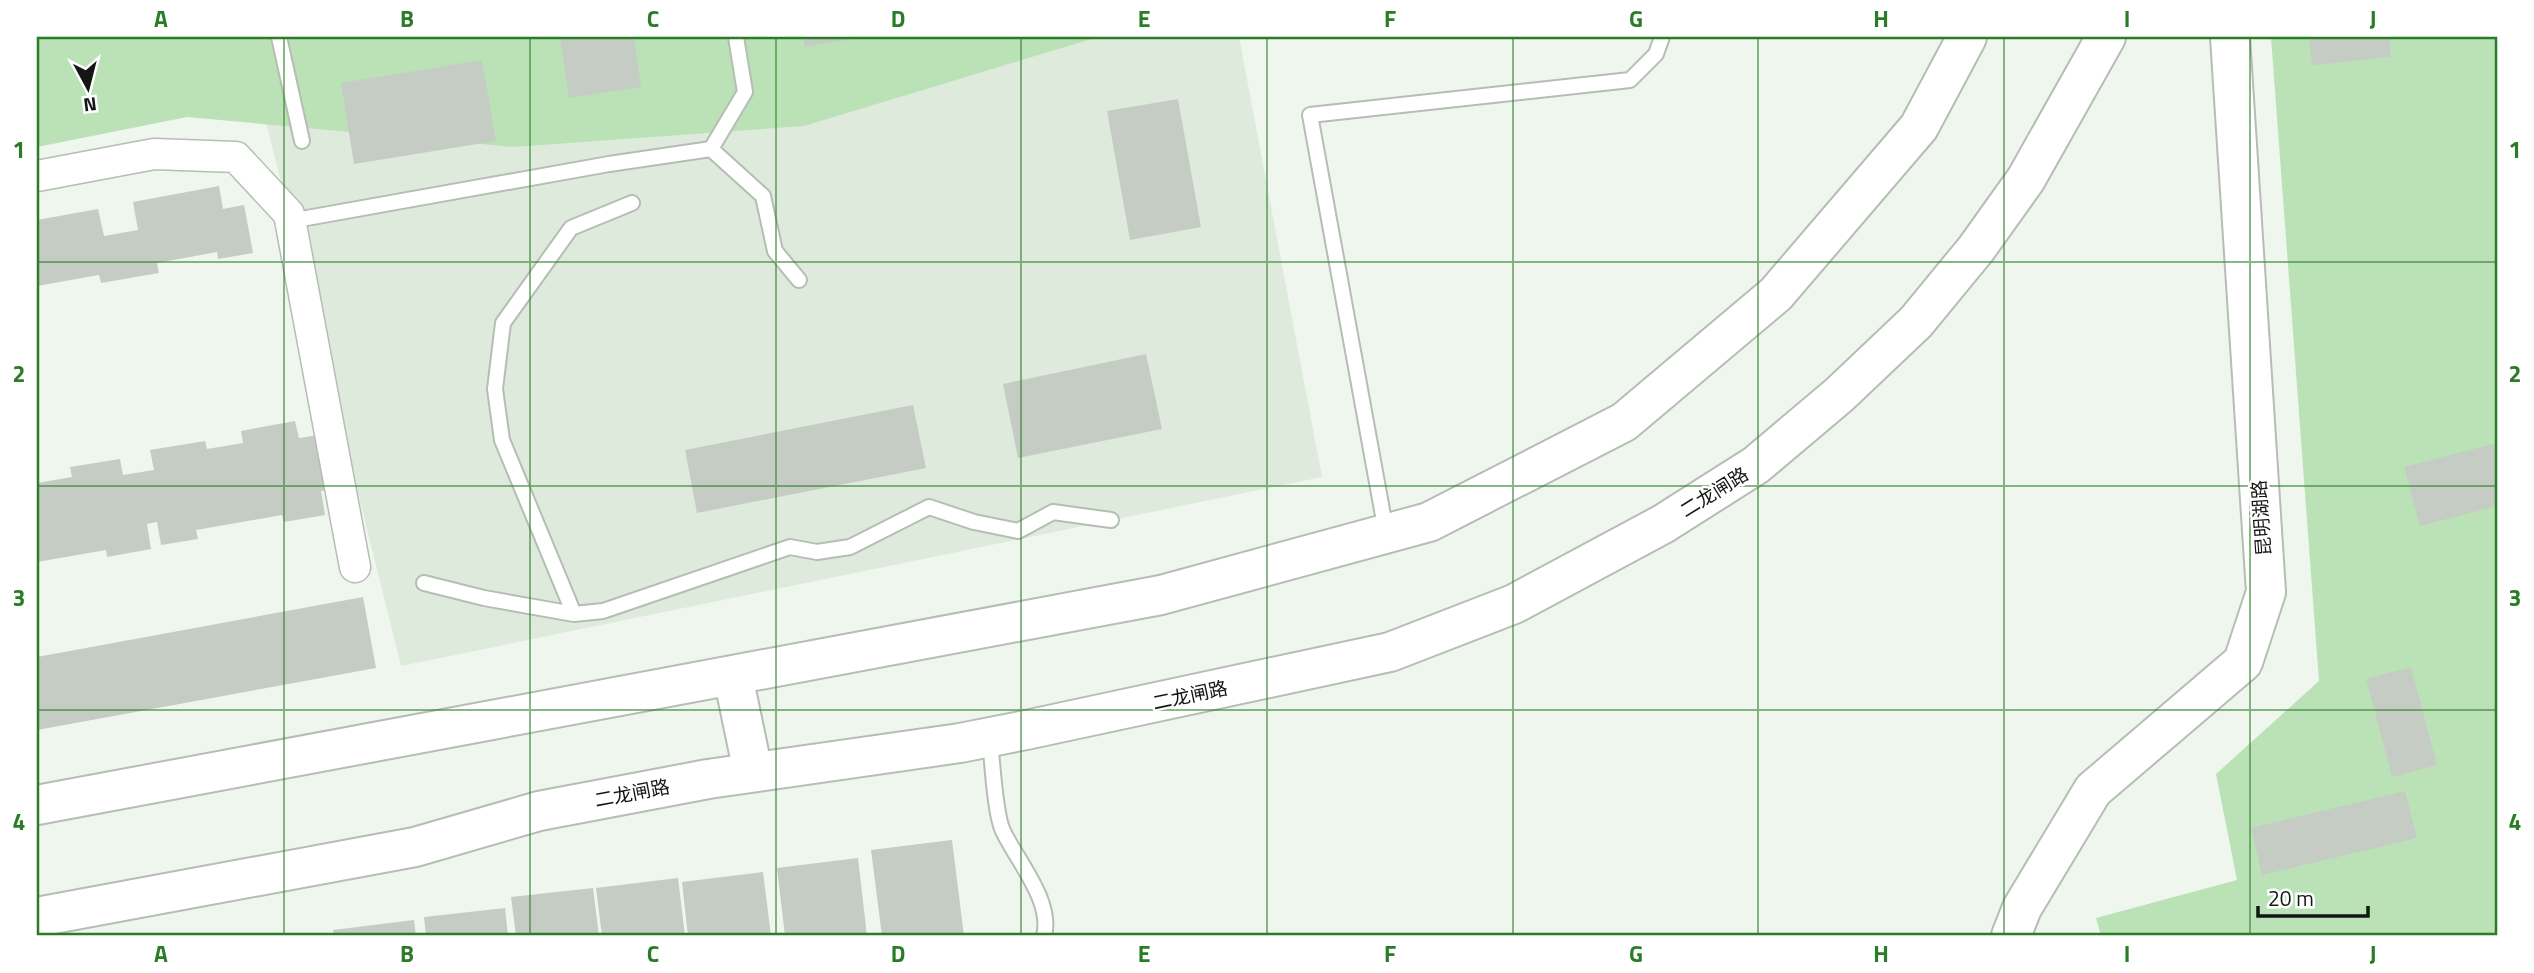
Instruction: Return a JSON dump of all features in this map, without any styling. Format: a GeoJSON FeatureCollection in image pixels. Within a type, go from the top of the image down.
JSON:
{"type":"FeatureCollection","features":[{"type":"Feature","properties":{"kind":"main road"},"geometry":{"type":"LineString","coordinates":[[37,805],[1161,595],[1429,522],[1624,422],[1776,294],[1919,127],[1968,37]]}},
{"type":"Feature","properties":{"kind":"main road","name":"二龙闸路"},"geometry":{"type":"LineString","coordinates":[[37,917],[415,847],[539,811],[753,772],[990,737],[1390,652],[1514,604],[1674,517],[1756,465],[1839,395],[1916,322],[1976,249],[2026,179],[2106,37]]}},
{"type":"Feature","properties":{"kind":"main road","name":"昆明湖路"},"geometry":{"type":"LineString","coordinates":[[2021,927],[2093,790],[2243,662],[2266,592],[2230,37]]}},
{"type":"Feature","properties":{"kind":"main road"},"geometry":{"type":"LineString","coordinates":[[733,676],[753,772]]}},
{"type":"Feature","properties":{"kind":"street"},"geometry":{"type":"LineString","coordinates":[[37,176],[153,154],[236,157],[289,214],[355,567]]}},
{"type":"Feature","properties":{"kind":"lane"},"geometry":{"type":"LineString","coordinates":[[279,37],[302,141]]}},
{"type":"Feature","properties":{"kind":"lane"},"geometry":{"type":"LineString","coordinates":[[711,149],[745,93],[736,37]]}},
{"type":"Feature","properties":{"kind":"lane"},"geometry":{"type":"LineString","coordinates":[[1386,533],[1310,115],[1630,80],[1656,54],[1662,37]]}},
{"type":"Feature","properties":{"kind":"lane"},"geometry":{"type":"LineString","coordinates":[[290,221],[609,164],[711,149]]}},
{"type":"Feature","properties":{"kind":"lane"},"geometry":{"type":"LineString","coordinates":[[711,149],[763,196],[775,251],[799,280]]}},
{"type":"Feature","properties":{"kind":"lane"},"geometry":{"type":"LineString","coordinates":[[574,614],[502,440],[495,389],[503,323],[571,228],[632,203]]}},
{"type":"Feature","properties":{"kind":"lane"},"geometry":{"type":"LineString","coordinates":[[424,583],[484,598],[574,614],[603,611],[790,547],[817,552],[850,547],[929,507],[974,522],[1018,530],[1053,512],[1111,520]]}},
{"type":"Feature","properties":{"kind":"lane"},"geometry":{"type":"LineString","coordinates":[[990,737],[1001,828],[1039,895],[1046,929],[1044,936]]}},
{"type":"Feature","properties":{"kind":"shaded area"},"geometry":{"type":"Polygon","coordinates":[[[245,37],[1239,37],[1322,477],[401,666],[245,37]]]}},
{"type":"Feature","properties":{"kind":"green space"},"geometry":{"type":"Polygon","coordinates":[[[37,37],[1098,37],[804,126],[514,147],[187,117],[37,147],[37,37]]]}},
{"type":"Feature","properties":{"kind":"green space"},"geometry":{"type":"Polygon","coordinates":[[[2271,37],[2497,37],[2497,936],[2101,936],[2096,918],[2237,880],[2216,774],[2319,681],[2271,37]]]}},
{"type":"Feature","properties":{"kind":"building"},"geometry":{"type":"Polygon","coordinates":[[[560,37],[634,37],[641,87],[569,98],[560,37]]]}},
{"type":"Feature","properties":{"kind":"building"},"geometry":{"type":"Polygon","coordinates":[[[803,37],[859,37],[859,38],[805,47],[803,37]]]}},
{"type":"Feature","properties":{"kind":"building"},"geometry":{"type":"Polygon","coordinates":[[[2309,37],[2389,37],[2391,57],[2312,65],[2309,37]]]}},
{"type":"Feature","properties":{"kind":"building"},"geometry":{"type":"Polygon","coordinates":[[[482,60],[496,141],[354,164],[341,83],[482,60]]]}},
{"type":"Feature","properties":{"kind":"building"},"geometry":{"type":"Polygon","coordinates":[[[1178,99],[1201,227],[1130,240],[1107,111],[1178,99]]]}},
{"type":"Feature","properties":{"kind":"building"},"geometry":{"type":"Polygon","coordinates":[[[219,186],[223,209],[244,205],[253,253],[218,259],[217,252],[157,263],[159,273],[101,283],[99,275],[37,286],[37,220],[98,209],[104,236],[138,230],[133,202],[219,186]]]}},
{"type":"Feature","properties":{"kind":"building"},"geometry":{"type":"Polygon","coordinates":[[[1146,354],[1162,429],[1018,458],[1003,384],[1146,354]]]}},
{"type":"Feature","properties":{"kind":"building"},"geometry":{"type":"Polygon","coordinates":[[[913,405],[926,468],[697,513],[685,450],[913,405]]]}},
{"type":"Feature","properties":{"kind":"building"},"geometry":{"type":"Polygon","coordinates":[[[295,421],[299,438],[319,435],[328,490],[321,491],[325,515],[284,522],[282,515],[196,530],[198,539],[161,545],[157,522],[147,524],[151,549],[107,557],[106,550],[37,562],[37,483],[72,477],[70,467],[120,459],[123,475],[154,470],[150,450],[205,441],[207,449],[243,443],[241,431],[295,421]]]}},
{"type":"Feature","properties":{"kind":"building"},"geometry":{"type":"Polygon","coordinates":[[[2497,443],[2497,506],[2420,526],[2404,467],[2497,443]]]}},
{"type":"Feature","properties":{"kind":"building"},"geometry":{"type":"Polygon","coordinates":[[[363,597],[376,668],[37,730],[37,657],[363,597]]]}},
{"type":"Feature","properties":{"kind":"building"},"geometry":{"type":"Polygon","coordinates":[[[2411,667],[2437,765],[2392,777],[2366,679],[2411,667]]]}},
{"type":"Feature","properties":{"kind":"building"},"geometry":{"type":"Polygon","coordinates":[[[2405,791],[2417,838],[2262,875],[2251,828],[2405,791]]]}},
{"type":"Feature","properties":{"kind":"building"},"geometry":{"type":"Polygon","coordinates":[[[952,840],[964,936],[882,936],[871,850],[952,840]]]}},
{"type":"Feature","properties":{"kind":"building"},"geometry":{"type":"Polygon","coordinates":[[[858,858],[867,936],[785,936],[777,868],[858,858]]]}},
{"type":"Feature","properties":{"kind":"building"},"geometry":{"type":"Polygon","coordinates":[[[763,872],[771,936],[688,936],[682,882],[763,872]]]}},
{"type":"Feature","properties":{"kind":"building"},"geometry":{"type":"Polygon","coordinates":[[[678,878],[685,936],[602,936],[596,888],[678,878]]]}},
{"type":"Feature","properties":{"kind":"building"},"geometry":{"type":"Polygon","coordinates":[[[593,888],[599,936],[516,936],[511,897],[593,888]]]}},
{"type":"Feature","properties":{"kind":"building"},"geometry":{"type":"Polygon","coordinates":[[[505,908],[508,936],[426,936],[424,917],[505,908]]]}},
{"type":"Feature","properties":{"kind":"building"},"geometry":{"type":"Polygon","coordinates":[[[414,920],[416,936],[334,936],[333,930],[414,920]]]}}]}
